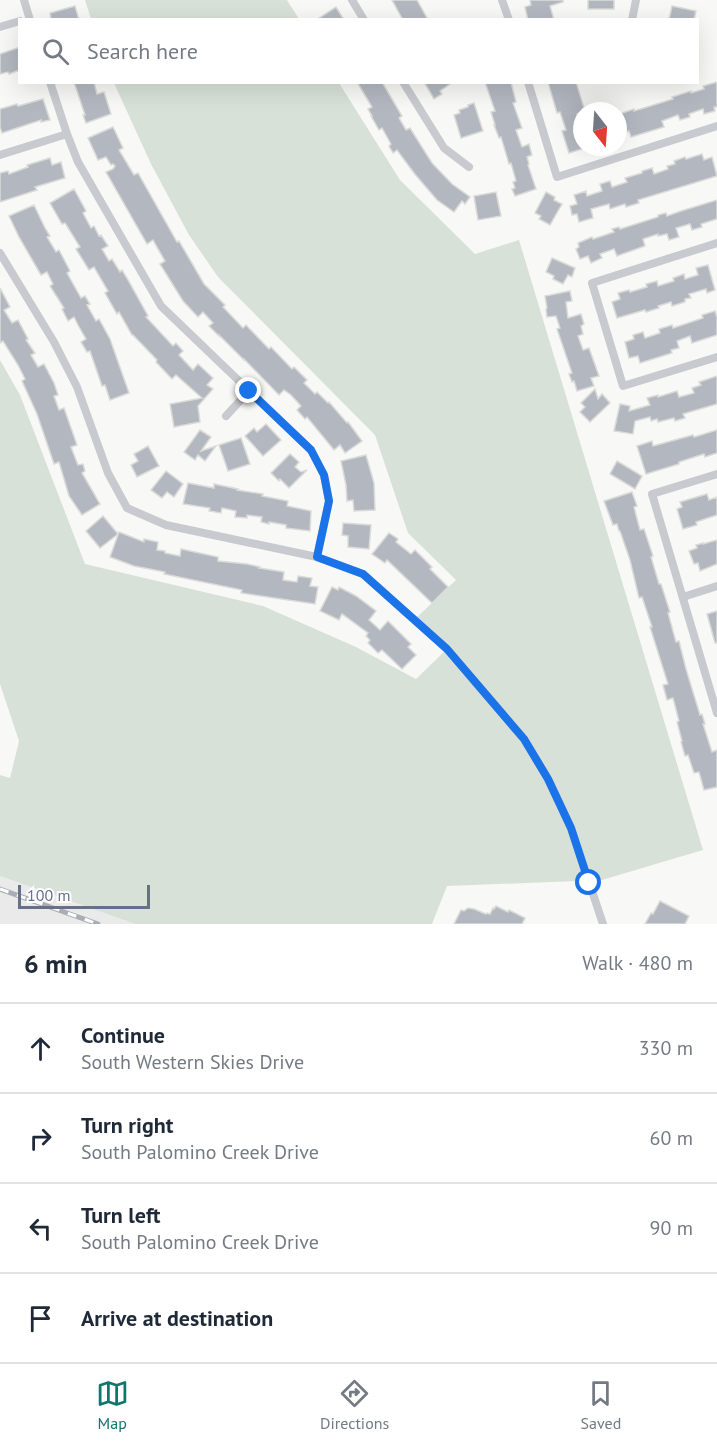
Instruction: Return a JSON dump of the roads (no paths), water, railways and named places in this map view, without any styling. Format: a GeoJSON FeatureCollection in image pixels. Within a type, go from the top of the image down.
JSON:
{"type":"FeatureCollection","features":[{"type":"Feature","properties":{"kind":"street"},"geometry":{"type":"LineString","coordinates":[[24,0],[26,18]]}},
{"type":"Feature","properties":{"kind":"street"},"geometry":{"type":"LineString","coordinates":[[352,0],[363,18]]}},
{"type":"Feature","properties":{"kind":"street"},"geometry":{"type":"LineString","coordinates":[[502,0],[507,18]]}},
{"type":"Feature","properties":{"kind":"street"},"geometry":{"type":"LineString","coordinates":[[632,18],[636,0]]}},
{"type":"Feature","properties":{"kind":"street"},"geometry":{"type":"LineString","coordinates":[[0,27],[18,21]]}},
{"type":"Feature","properties":{"kind":"street"},"geometry":{"type":"LineString","coordinates":[[51,84],[78,162],[161,306],[311,450],[324,475],[329,501],[317,557]]}},
{"type":"Feature","properties":{"kind":"street"},"geometry":{"type":"LineString","coordinates":[[404,84],[444,148],[469,167]]}},
{"type":"Feature","properties":{"kind":"street"},"geometry":{"type":"LineString","coordinates":[[529,84],[557,177],[717,126]]}},
{"type":"Feature","properties":{"kind":"street"},"geometry":{"type":"LineString","coordinates":[[0,155],[67,134]]}},
{"type":"Feature","properties":{"kind":"street"},"geometry":{"type":"LineString","coordinates":[[717,243],[592,283],[623,386],[717,357]]}},
{"type":"Feature","properties":{"kind":"street"},"geometry":{"type":"LineString","coordinates":[[0,253],[54,342],[77,387],[108,473],[127,508],[166,525],[317,557],[363,574],[447,649],[524,739],[548,779],[571,828],[603,924]]}},
{"type":"Feature","properties":{"kind":"street"},"geometry":{"type":"LineString","coordinates":[[226,416],[249,391]]}},
{"type":"Feature","properties":{"kind":"street"},"geometry":{"type":"LineString","coordinates":[[717,474],[652,494],[717,713]]}},
{"type":"Feature","properties":{"kind":"street"},"geometry":{"type":"LineString","coordinates":[[683,597],[717,586]]}},
{"type":"Feature","properties":{"kind":"railway"},"geometry":{"type":"LineString","coordinates":[[0,889],[98,924]]}}]}
